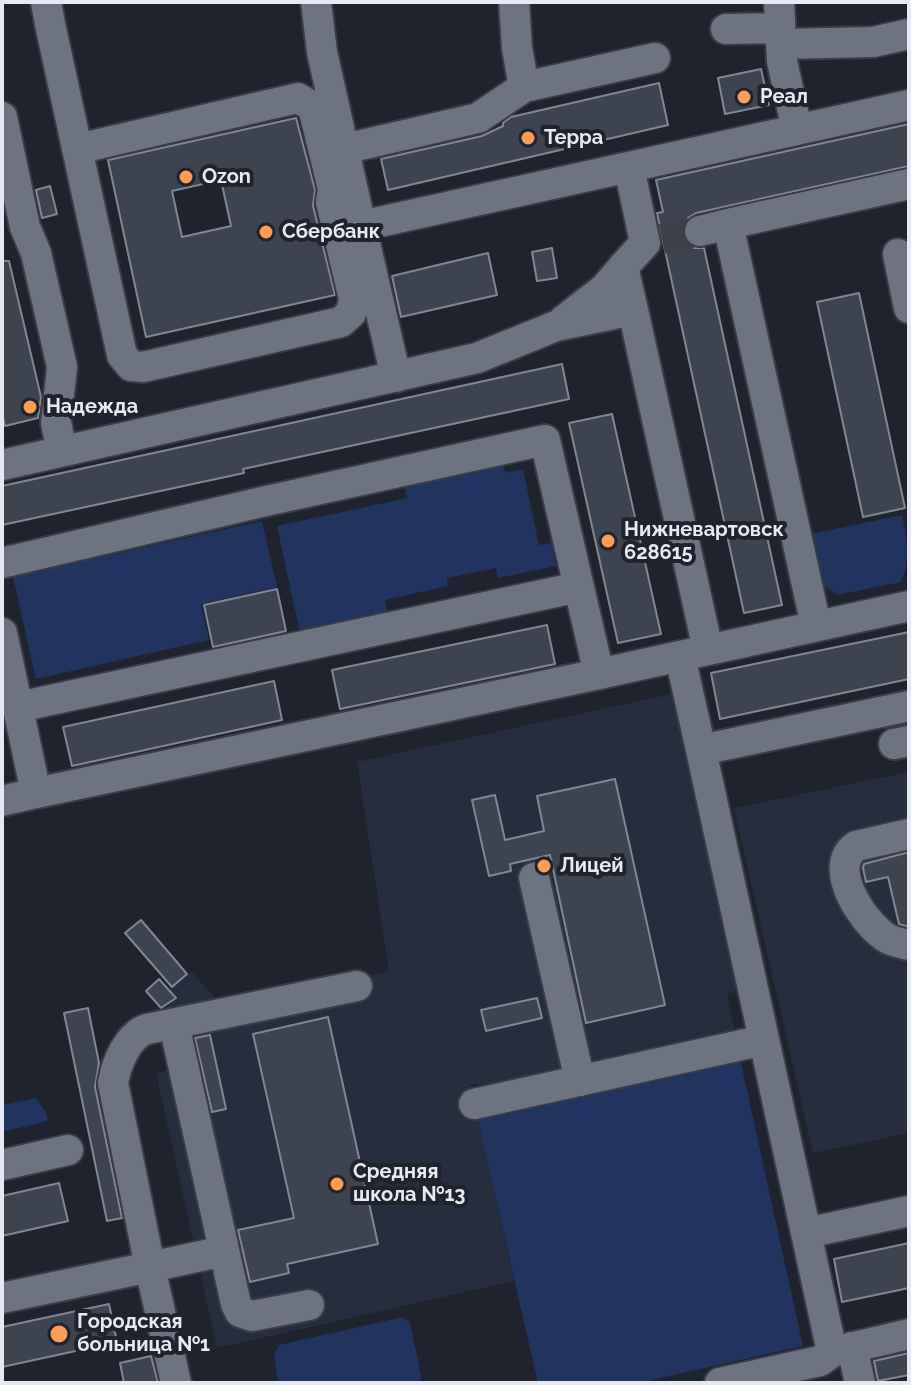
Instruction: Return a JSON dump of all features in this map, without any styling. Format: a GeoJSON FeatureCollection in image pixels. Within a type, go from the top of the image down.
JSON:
{"type":"FeatureCollection","features":[{"type":"Feature","properties":{"kind":"lane"},"geometry":{"type":"LineString","coordinates":[[46,2],[77,149],[122,355],[131,366],[143,367],[341,322],[351,313],[354,299],[331,202],[333,189],[313,107],[305,101],[298,98],[77,149]]}},
{"type":"Feature","properties":{"kind":"lane"},"geometry":{"type":"LineString","coordinates":[[316,2],[322,52],[396,377]]}},
{"type":"Feature","properties":{"kind":"lane"},"geometry":{"type":"LineString","coordinates":[[514,2],[524,87]]}},
{"type":"Feature","properties":{"kind":"lane"},"geometry":{"type":"LineString","coordinates":[[726,29],[780,25],[873,42],[909,34]]}},
{"type":"Feature","properties":{"kind":"lane"},"geometry":{"type":"LineString","coordinates":[[780,25],[782,61],[797,130]]}},
{"type":"Feature","properties":{"kind":"lane"},"geometry":{"type":"LineString","coordinates":[[344,149],[478,118],[524,87],[655,58]]}},
{"type":"Feature","properties":{"kind":"lane"},"geometry":{"type":"LineString","coordinates":[[361,226],[909,105]]}},
{"type":"Feature","properties":{"kind":"lane"},"geometry":{"type":"LineString","coordinates":[[2,117],[14,229],[36,253],[62,367],[56,423],[62,451]]}},
{"type":"Feature","properties":{"kind":"lane"},"geometry":{"type":"LineString","coordinates":[[556,326],[583,307],[654,241],[629,167]]}},
{"type":"Feature","properties":{"kind":"lane"},"geometry":{"type":"LineString","coordinates":[[816,626],[714,227],[909,184]]}},
{"type":"Feature","properties":{"kind":"lane"},"geometry":{"type":"LineString","coordinates":[[898,254],[909,308]]}},
{"type":"Feature","properties":{"kind":"lane"},"geometry":{"type":"LineString","coordinates":[[623,267],[694,653],[701,750],[806,1233],[842,1349],[860,1383]]}},
{"type":"Feature","properties":{"kind":"lane"},"geometry":{"type":"LineString","coordinates":[[2,465],[477,358],[556,326],[633,310]]}},
{"type":"Feature","properties":{"kind":"lane"},"geometry":{"type":"LineString","coordinates":[[2,563],[545,440],[599,674]]}},
{"type":"Feature","properties":{"kind":"lane"},"geometry":{"type":"LineString","coordinates":[[18,707],[579,587]]}},
{"type":"Feature","properties":{"kind":"lane"},"geometry":{"type":"LineString","coordinates":[[2,801],[909,606]]}},
{"type":"Feature","properties":{"kind":"lane"},"geometry":{"type":"LineString","coordinates":[[2,633],[36,793]]}},
{"type":"Feature","properties":{"kind":"lane"},"geometry":{"type":"LineString","coordinates":[[701,750],[909,706]]}},
{"type":"Feature","properties":{"kind":"lane"},"geometry":{"type":"LineString","coordinates":[[909,834],[856,846],[844,864],[851,895],[862,913],[888,940],[909,945]]}},
{"type":"Feature","properties":{"kind":"lane"},"geometry":{"type":"LineString","coordinates":[[534,878],[580,1081]]}},
{"type":"Feature","properties":{"kind":"lane"},"geometry":{"type":"LineString","coordinates":[[176,1383],[113,1083],[115,1073],[132,1038],[141,1031],[357,986]]}},
{"type":"Feature","properties":{"kind":"lane"},"geometry":{"type":"LineString","coordinates":[[174,1024],[236,1304],[240,1312],[252,1316],[309,1305]]}},
{"type":"Feature","properties":{"kind":"lane"},"geometry":{"type":"LineString","coordinates":[[474,1104],[764,1040]]}},
{"type":"Feature","properties":{"kind":"lane"},"geometry":{"type":"LineString","coordinates":[[2,1165],[68,1150]]}},
{"type":"Feature","properties":{"kind":"lane"},"geometry":{"type":"LineString","coordinates":[[806,1233],[909,1211]]}},
{"type":"Feature","properties":{"kind":"lane"},"geometry":{"type":"LineString","coordinates":[[2,1298],[224,1251]]}},
{"type":"Feature","properties":{"kind":"lane"},"geometry":{"type":"LineString","coordinates":[[720,1383],[820,1361],[842,1349],[909,1334]]}},
{"type":"Feature","properties":{"kind":"shaded area"},"geometry":{"type":"Polygon","coordinates":[[[501,457],[505,473],[523,469],[539,545],[551,543],[556,566],[498,578],[496,568],[447,578],[448,586],[385,600],[388,615],[300,633],[277,526],[407,498],[403,478],[501,457]]]}},
{"type":"Feature","properties":{"kind":"shaded area"},"geometry":{"type":"Polygon","coordinates":[[[902,515],[907,557],[901,582],[837,595],[821,583],[811,534],[902,515]]]}},
{"type":"Feature","properties":{"kind":"shaded area"},"geometry":{"type":"Polygon","coordinates":[[[262,521],[277,587],[201,604],[209,640],[36,679],[13,577],[262,521]]]}},
{"type":"Feature","properties":{"kind":"shaded area"},"geometry":{"type":"Polygon","coordinates":[[[676,693],[742,990],[727,994],[736,1038],[515,1086],[470,1084],[514,1281],[217,1348],[156,1073],[175,1069],[163,1010],[176,999],[169,990],[191,971],[215,998],[225,1001],[389,971],[357,762],[676,693]]]}},
{"type":"Feature","properties":{"kind":"shaded area"},"geometry":{"type":"Polygon","coordinates":[[[909,772],[909,1133],[813,1153],[734,808],[909,772]]]}},
{"type":"Feature","properties":{"kind":"shaded area"},"geometry":{"type":"Polygon","coordinates":[[[739,1054],[803,1346],[638,1383],[538,1383],[476,1112],[739,1054]]]}},
{"type":"Feature","properties":{"kind":"shaded area"},"geometry":{"type":"Polygon","coordinates":[[[36,1098],[48,1121],[2,1132],[2,1105],[36,1098]]]}},
{"type":"Feature","properties":{"kind":"shaded area"},"geometry":{"type":"Polygon","coordinates":[[[403,1317],[410,1323],[420,1383],[278,1383],[274,1354],[279,1345],[403,1317]]]}},
{"type":"Feature","properties":{"kind":"building","name":"Реал"},"geometry":{"type":"Polygon","coordinates":[[[761,69],[769,105],[725,114],[718,78],[761,69]]]}},
{"type":"Feature","properties":{"kind":"building"},"geometry":{"type":"Polygon","coordinates":[[[659,83],[668,125],[388,190],[381,159],[482,136],[503,126],[511,117],[659,83]]]}},
{"type":"Feature","properties":{"kind":"building","name":"Сбербанк"},"geometry":{"type":"Polygon","coordinates":[[[296,118],[315,190],[313,206],[335,295],[146,337],[108,160],[296,118]],[[221,180],[172,191],[182,237],[231,226],[221,180]]]}},
{"type":"Feature","properties":{"kind":"building"},"geometry":{"type":"Polygon","coordinates":[[[909,124],[909,166],[696,213],[683,225],[682,235],[687,243],[694,248],[704,248],[782,605],[744,613],[657,213],[663,212],[656,180],[909,124]]]}},
{"type":"Feature","properties":{"kind":"building"},"geometry":{"type":"Polygon","coordinates":[[[50,186],[57,214],[42,218],[36,190],[50,186]]]}},
{"type":"Feature","properties":{"kind":"building"},"geometry":{"type":"Polygon","coordinates":[[[552,248],[557,278],[537,281],[532,252],[552,248]]]}},
{"type":"Feature","properties":{"kind":"building"},"geometry":{"type":"Polygon","coordinates":[[[488,253],[497,295],[401,317],[392,276],[488,253]]]}},
{"type":"Feature","properties":{"kind":"building"},"geometry":{"type":"Polygon","coordinates":[[[2,261],[9,261],[41,397],[38,418],[5,426],[2,414],[2,261]]]}},
{"type":"Feature","properties":{"kind":"building"},"geometry":{"type":"Polygon","coordinates":[[[859,293],[905,508],[863,517],[817,302],[859,293]]]}},
{"type":"Feature","properties":{"kind":"building"},"geometry":{"type":"Polygon","coordinates":[[[562,364],[569,399],[2,525],[2,486],[562,364]]]}},
{"type":"Feature","properties":{"kind":"building"},"geometry":{"type":"Polygon","coordinates":[[[612,414],[661,634],[618,643],[569,423],[612,414]]]}},
{"type":"Feature","properties":{"kind":"building"},"geometry":{"type":"Polygon","coordinates":[[[277,589],[286,631],[213,647],[204,605],[277,589]]]}},
{"type":"Feature","properties":{"kind":"building"},"geometry":{"type":"Polygon","coordinates":[[[547,625],[555,664],[340,709],[332,670],[547,625]]]}},
{"type":"Feature","properties":{"kind":"building"},"geometry":{"type":"Polygon","coordinates":[[[909,632],[909,679],[720,719],[711,673],[909,632]]]}},
{"type":"Feature","properties":{"kind":"building"},"geometry":{"type":"Polygon","coordinates":[[[274,681],[282,720],[72,766],[63,727],[274,681]]]}},
{"type":"Feature","properties":{"kind":"building"},"geometry":{"type":"Polygon","coordinates":[[[615,779],[665,1005],[586,1023],[550,855],[510,864],[511,871],[489,876],[472,800],[495,795],[505,840],[544,831],[537,796],[615,779]]]}},
{"type":"Feature","properties":{"kind":"building"},"geometry":{"type":"Polygon","coordinates":[[[909,852],[909,927],[899,924],[888,877],[866,882],[863,868],[864,864],[909,852]]]}},
{"type":"Feature","properties":{"kind":"building"},"geometry":{"type":"Polygon","coordinates":[[[141,920],[187,974],[172,987],[125,933],[141,920]]]}},
{"type":"Feature","properties":{"kind":"building"},"geometry":{"type":"Polygon","coordinates":[[[159,979],[176,998],[161,1008],[146,991],[159,979]]]}},
{"type":"Feature","properties":{"kind":"building"},"geometry":{"type":"Polygon","coordinates":[[[537,998],[542,1018],[486,1031],[481,1010],[537,998]]]}},
{"type":"Feature","properties":{"kind":"building"},"geometry":{"type":"Polygon","coordinates":[[[88,1008],[99,1063],[95,1087],[122,1218],[107,1221],[64,1013],[88,1008]]]}},
{"type":"Feature","properties":{"kind":"building"},"geometry":{"type":"Polygon","coordinates":[[[328,1017],[378,1244],[287,1264],[289,1273],[250,1282],[238,1230],[294,1218],[253,1034],[328,1017]]]}},
{"type":"Feature","properties":{"kind":"building"},"geometry":{"type":"Polygon","coordinates":[[[210,1035],[226,1109],[212,1112],[195,1038],[210,1035]]]}},
{"type":"Feature","properties":{"kind":"building"},"geometry":{"type":"Polygon","coordinates":[[[59,1183],[68,1221],[2,1236],[2,1196],[59,1183]]]}},
{"type":"Feature","properties":{"kind":"building"},"geometry":{"type":"Polygon","coordinates":[[[909,1243],[909,1288],[842,1302],[834,1259],[909,1243]]]}},
{"type":"Feature","properties":{"kind":"building","name":"Городская больница №1"},"geometry":{"type":"Polygon","coordinates":[[[109,1304],[117,1342],[2,1367],[2,1327],[109,1304]]]}},
{"type":"Feature","properties":{"kind":"building"},"geometry":{"type":"Polygon","coordinates":[[[909,1353],[909,1375],[878,1381],[874,1361],[909,1353]]]}},
{"type":"Feature","properties":{"kind":"building"},"geometry":{"type":"Polygon","coordinates":[[[151,1356],[158,1383],[124,1383],[120,1363],[151,1356]]]}},
{"type":"Feature","properties":{"kind":"tunnel"},"geometry":{"type":"LineString","coordinates":[[662,239],[700,231]]}},
{"type":"Feature","properties":{"kind":"place","name":"Реал"},"geometry":{"type":"Point","coordinates":[744,97]}},
{"type":"Feature","properties":{"kind":"place","name":"Терра"},"geometry":{"type":"Point","coordinates":[528,138]}},
{"type":"Feature","properties":{"kind":"place","name":"Ozon"},"geometry":{"type":"Point","coordinates":[186,177]}},
{"type":"Feature","properties":{"kind":"place","name":"Сбербанк"},"geometry":{"type":"Point","coordinates":[266,232]}},
{"type":"Feature","properties":{"kind":"place","name":"Надежда"},"geometry":{"type":"Point","coordinates":[30,407]}},
{"type":"Feature","properties":{"kind":"place","name":"Нижневартовск 628615"},"geometry":{"type":"Point","coordinates":[608,541]}},
{"type":"Feature","properties":{"kind":"place","name":"Лицей"},"geometry":{"type":"Point","coordinates":[544,866]}},
{"type":"Feature","properties":{"kind":"place","name":"Средняя школа №13"},"geometry":{"type":"Point","coordinates":[337,1184]}},
{"type":"Feature","properties":{"kind":"place","name":"Городская больница №1"},"geometry":{"type":"Point","coordinates":[59,1334]}}]}
